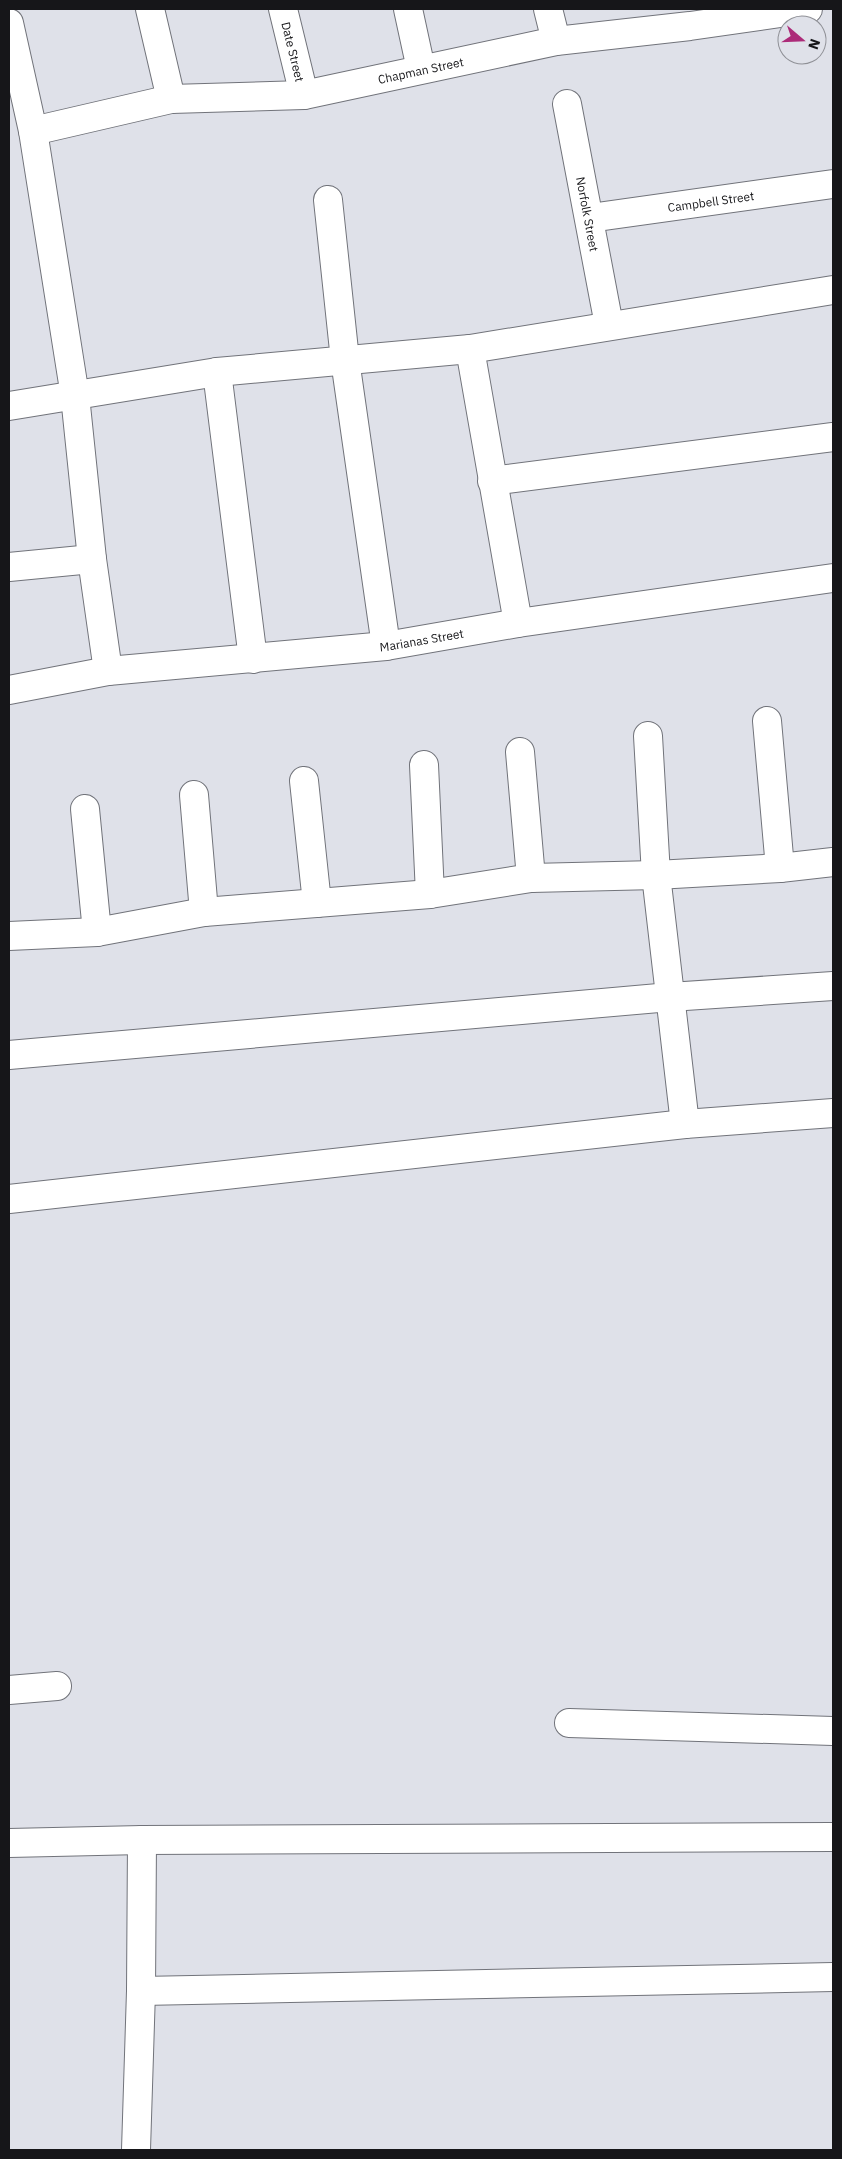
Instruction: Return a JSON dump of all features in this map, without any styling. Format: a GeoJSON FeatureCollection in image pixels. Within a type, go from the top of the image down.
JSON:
{"type":"FeatureCollection","features":[{"type":"Feature","properties":{"kind":"street"},"geometry":{"type":"LineString","coordinates":[[150,9],[171,99]]}},
{"type":"Feature","properties":{"kind":"street","name":"Date Street"},"geometry":{"type":"LineString","coordinates":[[283,9],[304,95]]}},
{"type":"Feature","properties":{"kind":"street"},"geometry":{"type":"LineString","coordinates":[[408,9],[421,69]]}},
{"type":"Feature","properties":{"kind":"street"},"geometry":{"type":"LineString","coordinates":[[548,9],[556,41]]}},
{"type":"Feature","properties":{"kind":"street","name":"Chapman Street"},"geometry":{"type":"LineString","coordinates":[[33,131],[171,99],[304,95],[556,41],[688,17],[808,9]]}},
{"type":"Feature","properties":{"kind":"street"},"geometry":{"type":"LineString","coordinates":[[9,23],[33,131],[75,396],[92,559],[108,671]]}},
{"type":"Feature","properties":{"kind":"street","name":"Norfolk Street"},"geometry":{"type":"LineString","coordinates":[[567,104],[609,325]]}},
{"type":"Feature","properties":{"kind":"street","name":"Campbell Street"},"geometry":{"type":"LineString","coordinates":[[590,218],[833,184]]}},
{"type":"Feature","properties":{"kind":"street"},"geometry":{"type":"LineString","coordinates":[[328,200],[345,360],[386,646]]}},
{"type":"Feature","properties":{"kind":"street"},"geometry":{"type":"LineString","coordinates":[[9,406],[217,372],[470,349],[833,290]]}},
{"type":"Feature","properties":{"kind":"street"},"geometry":{"type":"LineString","coordinates":[[470,349],[518,623]]}},
{"type":"Feature","properties":{"kind":"street"},"geometry":{"type":"LineString","coordinates":[[217,372],[253,659]]}},
{"type":"Feature","properties":{"kind":"street"},"geometry":{"type":"LineString","coordinates":[[492,481],[833,436]]}},
{"type":"Feature","properties":{"kind":"street"},"geometry":{"type":"LineString","coordinates":[[9,567],[92,559]]}},
{"type":"Feature","properties":{"kind":"street","name":"Marianas Street"},"geometry":{"type":"LineString","coordinates":[[9,690],[108,671],[386,646],[518,623],[833,578]]}},
{"type":"Feature","properties":{"kind":"street"},"geometry":{"type":"LineString","coordinates":[[767,720],[780,868]]}},
{"type":"Feature","properties":{"kind":"street"},"geometry":{"type":"LineString","coordinates":[[648,736],[656,875],[685,1124]]}},
{"type":"Feature","properties":{"kind":"street"},"geometry":{"type":"LineString","coordinates":[[520,752],[531,878]]}},
{"type":"Feature","properties":{"kind":"street"},"geometry":{"type":"LineString","coordinates":[[424,765],[430,894]]}},
{"type":"Feature","properties":{"kind":"street"},"geometry":{"type":"LineString","coordinates":[[304,781],[317,903]]}},
{"type":"Feature","properties":{"kind":"street"},"geometry":{"type":"LineString","coordinates":[[194,795],[204,912]]}},
{"type":"Feature","properties":{"kind":"street"},"geometry":{"type":"LineString","coordinates":[[85,809],[97,932]]}},
{"type":"Feature","properties":{"kind":"street"},"geometry":{"type":"LineString","coordinates":[[9,936],[97,932],[204,912],[430,894],[531,878],[656,875],[780,868],[833,862]]}},
{"type":"Feature","properties":{"kind":"street"},"geometry":{"type":"LineString","coordinates":[[9,1055],[670,997],[833,986]]}},
{"type":"Feature","properties":{"kind":"street"},"geometry":{"type":"LineString","coordinates":[[9,1199],[685,1124],[833,1113]]}},
{"type":"Feature","properties":{"kind":"street"},"geometry":{"type":"LineString","coordinates":[[9,1690],[57,1686]]}},
{"type":"Feature","properties":{"kind":"street"},"geometry":{"type":"LineString","coordinates":[[569,1723],[833,1731]]}},
{"type":"Feature","properties":{"kind":"street"},"geometry":{"type":"LineString","coordinates":[[9,1843],[142,1840],[833,1837]]}},
{"type":"Feature","properties":{"kind":"street"},"geometry":{"type":"LineString","coordinates":[[136,2150],[141,1991],[142,1840]]}},
{"type":"Feature","properties":{"kind":"street"},"geometry":{"type":"LineString","coordinates":[[141,1991],[833,1977]]}}]}
